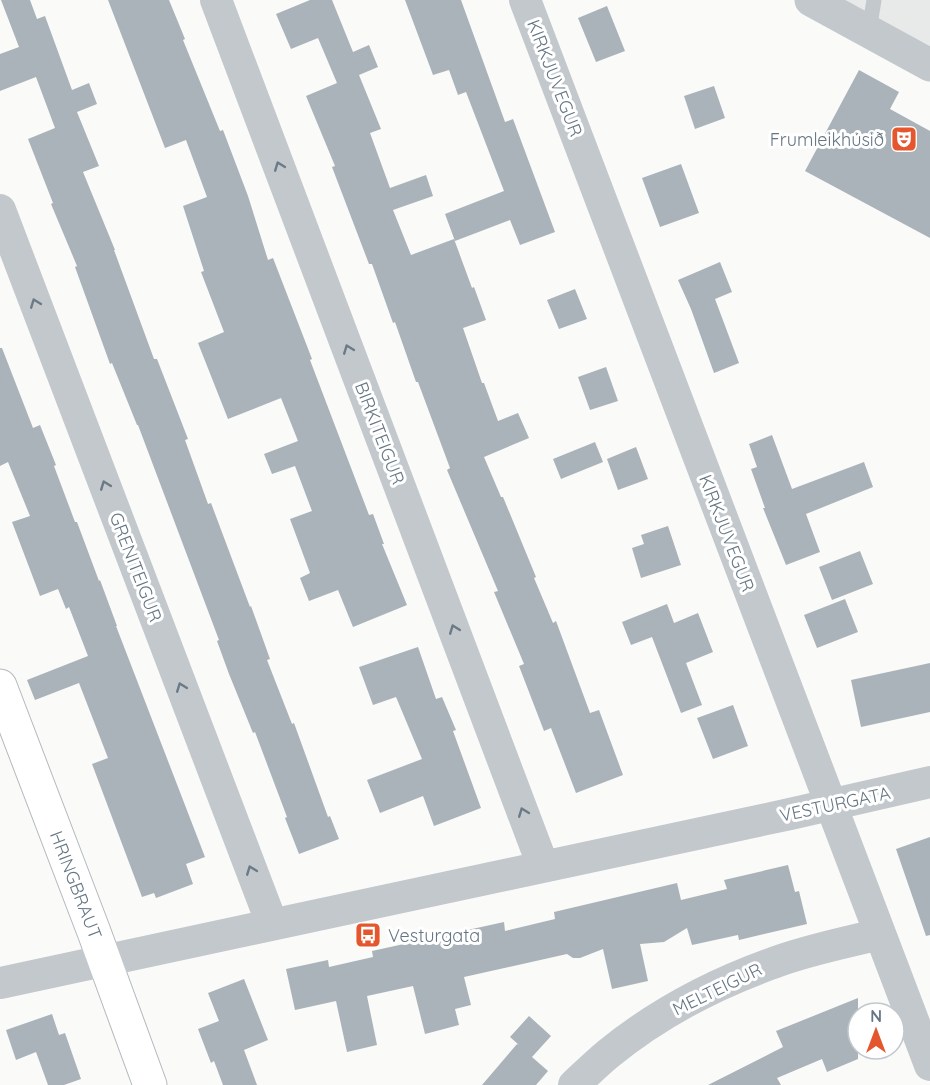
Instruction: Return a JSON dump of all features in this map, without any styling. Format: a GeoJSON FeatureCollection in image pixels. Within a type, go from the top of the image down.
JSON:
{"type":"FeatureCollection","features":[{"type":"Feature","properties":{"kind":"main road","name":"HRINGBRAUT"},"geometry":{"type":"LineString","coordinates":[[0,686],[150,1085]]}},
{"type":"Feature","properties":{"kind":"street","name":"BIRKITEIGUR"},"geometry":{"type":"LineString","coordinates":[[216,0],[543,867]]}},
{"type":"Feature","properties":{"kind":"street","name":"KIRKJUVEGUR"},"geometry":{"type":"LineString","coordinates":[[525,0],[930,1065]]}},
{"type":"Feature","properties":{"kind":"street"},"geometry":{"type":"LineString","coordinates":[[811,0],[872,16],[930,65]]}},
{"type":"Feature","properties":{"kind":"street","name":"GRENITEIGUR"},"geometry":{"type":"LineString","coordinates":[[0,210],[272,924]]}},
{"type":"Feature","properties":{"kind":"street","name":"VESTURGATA"},"geometry":{"type":"LineString","coordinates":[[0,982],[930,782]]}},
{"type":"Feature","properties":{"kind":"street","name":"MELTEIGUR"},"geometry":{"type":"LineString","coordinates":[[574,1085],[647,1025],[687,1000],[775,962],[820,948],[880,934]]}},
{"type":"Feature","properties":{"kind":"shaded area"},"geometry":{"type":"Polygon","coordinates":[[[813,0],[930,0],[930,63],[813,0]]]}},
{"type":"Feature","properties":{"kind":"building"},"geometry":{"type":"Polygon","coordinates":[[[1,0],[30,0],[37,19],[45,16],[72,90],[89,83],[97,104],[77,112],[99,166],[83,172],[115,250],[154,359],[157,359],[188,439],[185,440],[208,504],[211,503],[251,606],[270,659],[267,660],[292,724],[294,723],[328,817],[330,816],[339,839],[299,854],[255,732],[253,733],[229,674],[217,641],[219,640],[138,425],[112,363],[110,364],[75,267],[77,266],[51,204],[53,203],[28,139],[55,128],[36,77],[0,91],[0,54],[19,47],[1,0]]]}},
{"type":"Feature","properties":{"kind":"building"},"geometry":{"type":"Polygon","coordinates":[[[108,0],[169,0],[220,131],[223,130],[248,196],[268,260],[273,258],[369,515],[373,514],[384,544],[382,544],[407,605],[353,627],[338,590],[309,601],[300,578],[310,573],[290,519],[312,511],[295,466],[272,474],[264,454],[298,441],[281,398],[228,419],[198,343],[224,332],[201,272],[204,271],[183,206],[207,197],[186,140],[165,148],[108,0]]]}},
{"type":"Feature","properties":{"kind":"building"},"geometry":{"type":"Polygon","coordinates":[[[310,0],[332,0],[353,52],[369,45],[378,67],[359,75],[381,129],[370,133],[390,188],[426,175],[433,196],[393,210],[411,255],[454,239],[486,320],[463,328],[482,383],[484,383],[498,421],[518,413],[529,438],[484,457],[501,497],[503,497],[553,623],[556,621],[590,713],[599,710],[623,775],[576,793],[551,728],[544,731],[519,666],[524,664],[494,592],[498,591],[447,470],[450,468],[418,382],[416,382],[395,322],[393,323],[372,264],[369,264],[332,167],[335,166],[306,96],[337,83],[318,38],[291,49],[276,14],[310,0]]]}},
{"type":"Feature","properties":{"kind":"building"},"geometry":{"type":"Polygon","coordinates":[[[405,0],[461,0],[505,122],[513,119],[555,232],[520,245],[510,220],[455,241],[445,214],[504,191],[466,92],[458,95],[449,70],[433,75],[405,0]]]}},
{"type":"Feature","properties":{"kind":"building"},"geometry":{"type":"Polygon","coordinates":[[[607,6],[625,51],[596,62],[578,18],[607,6]]]}},
{"type":"Feature","properties":{"kind":"building"},"geometry":{"type":"Polygon","coordinates":[[[859,70],[899,92],[890,109],[930,131],[930,238],[805,171],[859,70]]]}},
{"type":"Feature","properties":{"kind":"building"},"geometry":{"type":"Polygon","coordinates":[[[714,86],[725,118],[695,129],[684,96],[714,86]]]}},
{"type":"Feature","properties":{"kind":"building"},"geometry":{"type":"Polygon","coordinates":[[[681,164],[699,213],[660,227],[642,178],[681,164]]]}},
{"type":"Feature","properties":{"kind":"building"},"geometry":{"type":"Polygon","coordinates":[[[720,262],[732,292],[715,299],[739,363],[714,373],[678,280],[720,262]]]}},
{"type":"Feature","properties":{"kind":"building"},"geometry":{"type":"Polygon","coordinates":[[[575,289],[587,319],[559,329],[547,300],[575,289]]]}},
{"type":"Feature","properties":{"kind":"building"},"geometry":{"type":"Polygon","coordinates":[[[0,348],[2,348],[33,428],[40,425],[75,522],[77,522],[100,580],[205,857],[186,864],[193,884],[156,898],[154,893],[142,897],[92,764],[108,758],[79,683],[35,700],[27,680],[88,656],[69,607],[66,609],[58,589],[40,596],[12,522],[30,516],[8,462],[0,466],[0,348]]]}},
{"type":"Feature","properties":{"kind":"building"},"geometry":{"type":"Polygon","coordinates":[[[606,367],[618,401],[590,410],[578,377],[606,367]]]}},
{"type":"Feature","properties":{"kind":"building"},"geometry":{"type":"Polygon","coordinates":[[[772,435],[792,489],[864,462],[873,487],[806,514],[820,552],[786,565],[763,508],[765,508],[751,469],[757,467],[749,444],[772,435]]]}},
{"type":"Feature","properties":{"kind":"building"},"geometry":{"type":"Polygon","coordinates":[[[595,442],[603,462],[561,479],[553,459],[595,442]]]}},
{"type":"Feature","properties":{"kind":"building"},"geometry":{"type":"Polygon","coordinates":[[[636,447],[648,479],[618,490],[607,459],[636,447]]]}},
{"type":"Feature","properties":{"kind":"building"},"geometry":{"type":"Polygon","coordinates":[[[668,526],[681,565],[641,578],[632,548],[644,544],[641,535],[668,526]]]}},
{"type":"Feature","properties":{"kind":"building"},"geometry":{"type":"Polygon","coordinates":[[[860,551],[873,584],[832,600],[819,567],[860,551]]]}},
{"type":"Feature","properties":{"kind":"building"},"geometry":{"type":"Polygon","coordinates":[[[845,599],[858,632],[817,648],[804,615],[845,599]]]}},
{"type":"Feature","properties":{"kind":"building"},"geometry":{"type":"Polygon","coordinates":[[[667,604],[674,623],[698,613],[713,652],[686,663],[702,705],[681,713],[652,637],[631,645],[622,622],[667,604]]]}},
{"type":"Feature","properties":{"kind":"building"},"geometry":{"type":"Polygon","coordinates":[[[418,647],[436,699],[442,697],[456,730],[453,731],[481,808],[434,826],[423,796],[380,813],[367,780],[422,759],[396,697],[373,705],[359,667],[418,647]]]}},
{"type":"Feature","properties":{"kind":"building"},"geometry":{"type":"Polygon","coordinates":[[[930,663],[930,712],[861,727],[851,680],[930,663]]]}},
{"type":"Feature","properties":{"kind":"building"},"geometry":{"type":"Polygon","coordinates":[[[733,705],[748,746],[713,759],[697,718],[733,705]]]}},
{"type":"Feature","properties":{"kind":"building"},"geometry":{"type":"Polygon","coordinates":[[[930,837],[930,935],[926,936],[896,849],[930,837]]]}},
{"type":"Feature","properties":{"kind":"building"},"geometry":{"type":"Polygon","coordinates":[[[788,865],[795,892],[799,891],[807,924],[739,940],[738,935],[692,945],[687,928],[664,942],[640,944],[648,981],[612,989],[603,949],[580,958],[573,958],[567,954],[464,977],[471,1005],[455,1009],[459,1025],[425,1034],[413,986],[367,996],[377,1045],[347,1052],[336,1001],[295,1010],[286,969],[328,960],[329,967],[373,957],[372,951],[504,922],[505,931],[555,919],[554,912],[677,883],[681,900],[727,889],[724,880],[788,865]]]}},
{"type":"Feature","properties":{"kind":"building"},"geometry":{"type":"Polygon","coordinates":[[[244,979],[268,1040],[244,1050],[257,1085],[223,1085],[214,1061],[211,1063],[198,1029],[219,1021],[208,993],[244,979]]]}},
{"type":"Feature","properties":{"kind":"building"},"geometry":{"type":"Polygon","coordinates":[[[846,1003],[846,1061],[853,1061],[827,1072],[822,1059],[777,1078],[781,1085],[708,1085],[783,1047],[776,1031],[846,1003]]]}},
{"type":"Feature","properties":{"kind":"building"},"geometry":{"type":"Polygon","coordinates":[[[52,1014],[59,1035],[65,1033],[81,1079],[64,1085],[48,1085],[36,1052],[16,1060],[6,1030],[52,1014]]]}},
{"type":"Feature","properties":{"kind":"building"},"geometry":{"type":"Polygon","coordinates":[[[529,1016],[551,1036],[532,1057],[548,1071],[536,1085],[482,1085],[517,1044],[519,1045],[510,1037],[529,1016]]]}},
{"type":"Feature","properties":{"kind":"place","name":"Frumleikhúsið"},"geometry":{"type":"Point","coordinates":[904,139]}},
{"type":"Feature","properties":{"kind":"place","name":"Vesturgata"},"geometry":{"type":"Point","coordinates":[368,935]}}]}
